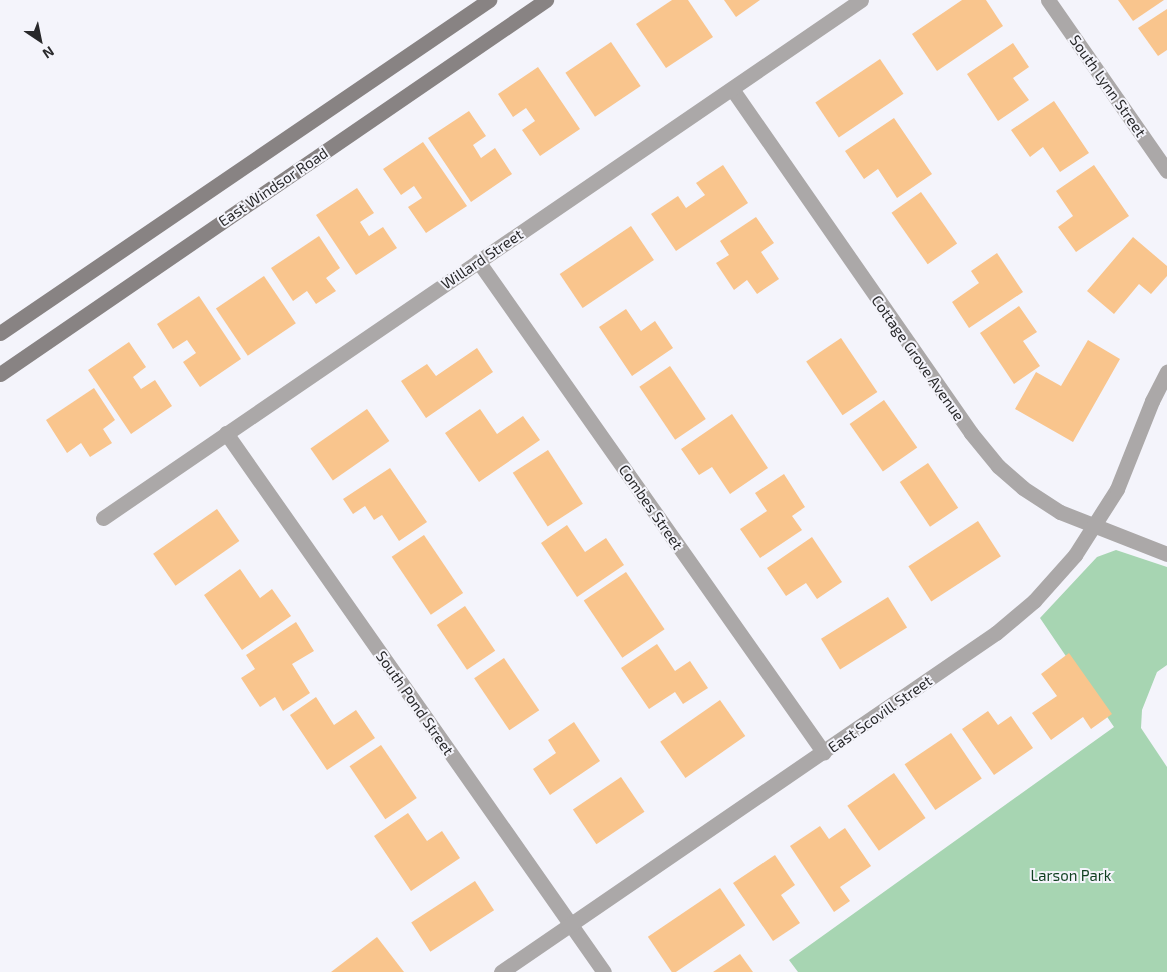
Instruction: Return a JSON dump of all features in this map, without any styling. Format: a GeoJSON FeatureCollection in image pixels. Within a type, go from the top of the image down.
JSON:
{"type":"FeatureCollection","features":[{"type":"Feature","properties":{"kind":"main road"},"geometry":{"type":"LineString","coordinates":[[0,333],[489,0]]}},
{"type":"Feature","properties":{"kind":"main road","name":"East Windsor Road"},"geometry":{"type":"LineString","coordinates":[[0,374],[546,0]]}},
{"type":"Feature","properties":{"kind":"street","name":"Willard Street"},"geometry":{"type":"LineString","coordinates":[[103,518],[861,0]]}},
{"type":"Feature","properties":{"kind":"street","name":"South Lynn Street"},"geometry":{"type":"LineString","coordinates":[[1048,0],[1167,171]]}},
{"type":"Feature","properties":{"kind":"street","name":"Cottage Grove Avenue"},"geometry":{"type":"LineString","coordinates":[[732,89],[971,433],[998,466],[1023,488],[1060,512],[1167,554]]}},
{"type":"Feature","properties":{"kind":"street","name":"Combes Street"},"geometry":{"type":"LineString","coordinates":[[478,261],[824,753]]}},
{"type":"Feature","properties":{"kind":"street","name":"East Scovill Street"},"geometry":{"type":"LineString","coordinates":[[501,972],[824,753],[996,633],[1034,601],[1067,565],[1117,489],[1152,401],[1167,372]]}},
{"type":"Feature","properties":{"kind":"street","name":"South Pond Street"},"geometry":{"type":"LineString","coordinates":[[226,433],[604,972]]}},
{"type":"Feature","properties":{"kind":"green space","name":"Larson Park"},"geometry":{"type":"Polygon","coordinates":[[[1116,550],[1167,567],[1167,665],[1157,672],[1142,710],[1141,728],[1167,767],[1167,972],[798,972],[789,960],[1114,727],[1040,618],[1097,557],[1116,550]]]}},
{"type":"Feature","properties":{"kind":"building"},"geometry":{"type":"Polygon","coordinates":[[[672,0],[688,0],[713,37],[666,68],[636,24],[672,0]]]}},
{"type":"Feature","properties":{"kind":"building"},"geometry":{"type":"Polygon","coordinates":[[[724,0],[760,0],[736,17],[724,0]]]}},
{"type":"Feature","properties":{"kind":"building"},"geometry":{"type":"Polygon","coordinates":[[[962,0],[986,0],[1003,26],[937,71],[912,34],[962,0]]]}},
{"type":"Feature","properties":{"kind":"building"},"geometry":{"type":"Polygon","coordinates":[[[1118,0],[1164,0],[1133,21],[1118,0]]]}},
{"type":"Feature","properties":{"kind":"building"},"geometry":{"type":"Polygon","coordinates":[[[1167,9],[1167,50],[1158,56],[1138,28],[1167,9]]]}},
{"type":"Feature","properties":{"kind":"building"},"geometry":{"type":"Polygon","coordinates":[[[611,42],[641,86],[595,117],[565,73],[611,42]]]}},
{"type":"Feature","properties":{"kind":"building"},"geometry":{"type":"Polygon","coordinates":[[[1013,43],[1029,67],[1013,78],[1029,100],[998,121],[967,74],[1013,43]]]}},
{"type":"Feature","properties":{"kind":"building"},"geometry":{"type":"Polygon","coordinates":[[[880,59],[903,94],[839,137],[815,103],[880,59]]]}},
{"type":"Feature","properties":{"kind":"building"},"geometry":{"type":"Polygon","coordinates":[[[538,67],[580,129],[540,156],[522,130],[535,121],[526,108],[513,117],[498,94],[538,67]]]}},
{"type":"Feature","properties":{"kind":"building"},"geometry":{"type":"Polygon","coordinates":[[[1054,101],[1089,153],[1060,172],[1043,147],[1030,157],[1011,130],[1054,101]]]}},
{"type":"Feature","properties":{"kind":"building"},"geometry":{"type":"Polygon","coordinates":[[[469,111],[486,136],[473,145],[481,158],[495,148],[512,174],[471,202],[428,138],[469,111]]]}},
{"type":"Feature","properties":{"kind":"building"},"geometry":{"type":"Polygon","coordinates":[[[894,118],[932,174],[897,198],[878,169],[864,179],[845,151],[894,118]]]}},
{"type":"Feature","properties":{"kind":"building"},"geometry":{"type":"Polygon","coordinates":[[[423,142],[467,206],[426,233],[408,207],[422,198],[414,186],[401,195],[383,169],[423,142]]]}},
{"type":"Feature","properties":{"kind":"building"},"geometry":{"type":"Polygon","coordinates":[[[723,165],[748,203],[676,251],[651,214],[678,196],[686,208],[705,195],[696,183],[723,165]]]}},
{"type":"Feature","properties":{"kind":"building"},"geometry":{"type":"Polygon","coordinates":[[[1094,165],[1129,216],[1076,252],[1058,227],[1073,216],[1056,191],[1094,165]]]}},
{"type":"Feature","properties":{"kind":"building"},"geometry":{"type":"Polygon","coordinates":[[[357,188],[374,213],[360,222],[369,236],[383,227],[397,248],[356,275],[316,215],[357,188]]]}},
{"type":"Feature","properties":{"kind":"building"},"geometry":{"type":"Polygon","coordinates":[[[921,192],[957,244],[928,264],[892,213],[921,192]]]}},
{"type":"Feature","properties":{"kind":"building"},"geometry":{"type":"Polygon","coordinates":[[[756,217],[774,243],[761,252],[779,279],[757,294],[747,280],[734,290],[716,263],[729,255],[720,241],[756,217]]]}},
{"type":"Feature","properties":{"kind":"building"},"geometry":{"type":"Polygon","coordinates":[[[631,226],[654,260],[583,308],[560,274],[631,226]]]}},
{"type":"Feature","properties":{"kind":"building"},"geometry":{"type":"Polygon","coordinates":[[[319,236],[340,268],[326,278],[336,291],[316,304],[307,291],[293,301],[271,268],[319,236]]]}},
{"type":"Feature","properties":{"kind":"building"},"geometry":{"type":"Polygon","coordinates":[[[1133,237],[1167,266],[1167,276],[1151,294],[1139,284],[1114,314],[1087,291],[1133,237]]]}},
{"type":"Feature","properties":{"kind":"building"},"geometry":{"type":"Polygon","coordinates":[[[997,253],[1023,292],[969,328],[952,302],[979,283],[971,271],[997,253]]]}},
{"type":"Feature","properties":{"kind":"building"},"geometry":{"type":"Polygon","coordinates":[[[264,276],[296,323],[248,356],[216,308],[264,276]]]}},
{"type":"Feature","properties":{"kind":"building"},"geometry":{"type":"Polygon","coordinates":[[[199,296],[241,359],[200,387],[183,362],[196,353],[187,340],[173,349],[157,324],[199,296]]]}},
{"type":"Feature","properties":{"kind":"building"},"geometry":{"type":"Polygon","coordinates":[[[1019,306],[1037,332],[1023,341],[1040,366],[1014,384],[980,333],[1019,306]]]}},
{"type":"Feature","properties":{"kind":"building"},"geometry":{"type":"Polygon","coordinates":[[[626,309],[641,331],[655,321],[673,348],[632,376],[599,327],[626,309]]]}},
{"type":"Feature","properties":{"kind":"building"},"geometry":{"type":"Polygon","coordinates":[[[841,338],[877,392],[843,415],[806,361],[841,338]]]}},
{"type":"Feature","properties":{"kind":"building"},"geometry":{"type":"Polygon","coordinates":[[[1088,340],[1120,359],[1073,442],[1015,409],[1036,372],[1061,386],[1088,340]]]}},
{"type":"Feature","properties":{"kind":"building"},"geometry":{"type":"Polygon","coordinates":[[[129,342],[146,367],[133,377],[141,389],[155,380],[172,406],[131,434],[88,370],[129,342]]]}},
{"type":"Feature","properties":{"kind":"building"},"geometry":{"type":"Polygon","coordinates":[[[477,348],[493,372],[426,418],[401,381],[427,364],[436,376],[477,348]]]}},
{"type":"Feature","properties":{"kind":"building"},"geometry":{"type":"Polygon","coordinates":[[[670,366],[706,419],[675,440],[639,387],[670,366]]]}},
{"type":"Feature","properties":{"kind":"building"},"geometry":{"type":"Polygon","coordinates":[[[94,388],[115,420],[103,429],[112,443],[90,457],[81,443],[67,453],[46,420],[94,388]]]}},
{"type":"Feature","properties":{"kind":"building"},"geometry":{"type":"Polygon","coordinates":[[[884,400],[917,448],[883,472],[850,424],[884,400]]]}},
{"type":"Feature","properties":{"kind":"building"},"geometry":{"type":"Polygon","coordinates":[[[367,409],[389,441],[333,481],[310,449],[367,409]]]}},
{"type":"Feature","properties":{"kind":"building"},"geometry":{"type":"Polygon","coordinates":[[[480,409],[497,434],[523,416],[540,440],[479,482],[445,433],[480,409]]]}},
{"type":"Feature","properties":{"kind":"building"},"geometry":{"type":"Polygon","coordinates":[[[732,414],[768,468],[730,494],[712,467],[699,475],[681,449],[732,414]]]}},
{"type":"Feature","properties":{"kind":"building"},"geometry":{"type":"Polygon","coordinates":[[[548,450],[583,504],[548,527],[513,473],[548,450]]]}},
{"type":"Feature","properties":{"kind":"building"},"geometry":{"type":"Polygon","coordinates":[[[928,463],[958,508],[930,527],[900,482],[928,463]]]}},
{"type":"Feature","properties":{"kind":"building"},"geometry":{"type":"Polygon","coordinates":[[[390,468],[427,522],[399,541],[382,515],[374,520],[365,506],[353,514],[343,499],[390,468]]]}},
{"type":"Feature","properties":{"kind":"building"},"geometry":{"type":"Polygon","coordinates":[[[784,474],[805,507],[792,516],[802,530],[760,558],[740,529],[767,511],[755,493],[784,474]]]}},
{"type":"Feature","properties":{"kind":"building"},"geometry":{"type":"Polygon","coordinates":[[[217,509],[239,541],[175,586],[153,554],[217,509]]]}},
{"type":"Feature","properties":{"kind":"building"},"geometry":{"type":"Polygon","coordinates":[[[978,521],[1001,556],[931,601],[908,566],[978,521]]]}},
{"type":"Feature","properties":{"kind":"building"},"geometry":{"type":"Polygon","coordinates":[[[567,525],[585,552],[606,538],[624,565],[577,597],[541,543],[567,525]]]}},
{"type":"Feature","properties":{"kind":"building"},"geometry":{"type":"Polygon","coordinates":[[[424,535],[463,593],[431,615],[392,557],[424,535]]]}},
{"type":"Feature","properties":{"kind":"building"},"geometry":{"type":"Polygon","coordinates":[[[812,537],[842,582],[817,599],[806,583],[786,596],[767,568],[812,537]]]}},
{"type":"Feature","properties":{"kind":"building"},"geometry":{"type":"Polygon","coordinates":[[[240,569],[260,598],[272,589],[291,616],[242,650],[204,595],[240,569]]]}},
{"type":"Feature","properties":{"kind":"building"},"geometry":{"type":"Polygon","coordinates":[[[626,572],[665,629],[622,658],[584,601],[626,572]]]}},
{"type":"Feature","properties":{"kind":"building"},"geometry":{"type":"Polygon","coordinates":[[[888,597],[907,628],[840,669],[821,639],[888,597]]]}},
{"type":"Feature","properties":{"kind":"building"},"geometry":{"type":"Polygon","coordinates":[[[465,606],[495,651],[467,670],[437,625],[465,606]]]}},
{"type":"Feature","properties":{"kind":"building"},"geometry":{"type":"Polygon","coordinates":[[[296,622],[314,651],[292,664],[310,693],[283,711],[275,697],[260,707],[241,678],[255,669],[246,655],[296,622]]]}},
{"type":"Feature","properties":{"kind":"building"},"geometry":{"type":"Polygon","coordinates":[[[657,644],[675,671],[690,661],[708,688],[683,704],[675,692],[649,709],[621,668],[657,644]]]}},
{"type":"Feature","properties":{"kind":"building"},"geometry":{"type":"Polygon","coordinates":[[[1069,653],[1112,714],[1091,729],[1083,717],[1051,740],[1032,713],[1057,696],[1041,674],[1069,653]]]}},
{"type":"Feature","properties":{"kind":"building"},"geometry":{"type":"Polygon","coordinates":[[[504,658],[539,710],[509,730],[474,678],[504,658]]]}},
{"type":"Feature","properties":{"kind":"building"},"geometry":{"type":"Polygon","coordinates":[[[316,697],[334,725],[356,710],[375,738],[327,770],[290,715],[316,697]]]}},
{"type":"Feature","properties":{"kind":"building"},"geometry":{"type":"Polygon","coordinates":[[[720,700],[745,736],[685,778],[660,742],[720,700]]]}},
{"type":"Feature","properties":{"kind":"building"},"geometry":{"type":"Polygon","coordinates":[[[988,711],[998,725],[1011,716],[1033,748],[994,775],[962,729],[988,711]]]}},
{"type":"Feature","properties":{"kind":"building"},"geometry":{"type":"Polygon","coordinates":[[[574,722],[600,761],[550,795],[533,769],[556,753],[548,740],[574,722]]]}},
{"type":"Feature","properties":{"kind":"building"},"geometry":{"type":"Polygon","coordinates":[[[951,733],[982,779],[935,810],[905,764],[951,733]]]}},
{"type":"Feature","properties":{"kind":"building"},"geometry":{"type":"Polygon","coordinates":[[[381,745],[417,798],[385,819],[349,766],[381,745]]]}},
{"type":"Feature","properties":{"kind":"building"},"geometry":{"type":"Polygon","coordinates":[[[894,773],[926,818],[879,851],[847,806],[894,773]]]}},
{"type":"Feature","properties":{"kind":"building"},"geometry":{"type":"Polygon","coordinates":[[[621,777],[644,812],[596,844],[573,809],[621,777]]]}},
{"type":"Feature","properties":{"kind":"building"},"geometry":{"type":"Polygon","coordinates":[[[408,813],[427,841],[442,831],[460,858],[411,891],[374,836],[408,813]]]}},
{"type":"Feature","properties":{"kind":"building"},"geometry":{"type":"Polygon","coordinates":[[[820,826],[829,839],[845,828],[871,866],[840,887],[850,901],[834,912],[790,846],[820,826]]]}},
{"type":"Feature","properties":{"kind":"building"},"geometry":{"type":"Polygon","coordinates":[[[775,855],[795,885],[781,895],[800,923],[773,941],[733,883],[775,855]]]}},
{"type":"Feature","properties":{"kind":"building"},"geometry":{"type":"Polygon","coordinates":[[[475,881],[494,910],[430,952],[411,922],[475,881]]]}},
{"type":"Feature","properties":{"kind":"building"},"geometry":{"type":"Polygon","coordinates":[[[720,888],[745,925],[676,972],[672,972],[648,937],[720,888]]]}},
{"type":"Feature","properties":{"kind":"building"},"geometry":{"type":"Polygon","coordinates":[[[377,937],[404,972],[331,972],[377,937]]]}},
{"type":"Feature","properties":{"kind":"building"},"geometry":{"type":"Polygon","coordinates":[[[740,954],[753,972],[713,972],[740,954]]]}}]}
